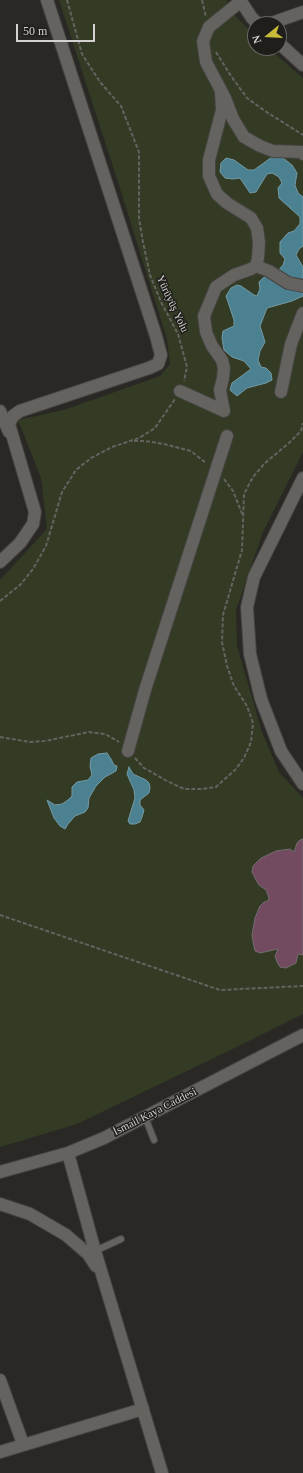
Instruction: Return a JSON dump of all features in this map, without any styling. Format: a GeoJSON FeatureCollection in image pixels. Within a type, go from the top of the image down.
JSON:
{"type":"FeatureCollection","features":[{"type":"Feature","properties":{"kind":"street"},"geometry":{"type":"LineString","coordinates":[[0,562],[20,543],[33,524],[35,512],[9,424],[13,416],[20,412],[149,368],[158,364],[161,355],[47,0]]}},
{"type":"Feature","properties":{"kind":"street"},"geometry":{"type":"LineString","coordinates":[[251,16],[241,0],[209,27],[203,41],[203,50],[206,62],[233,118],[244,137],[273,151],[303,154]]}},
{"type":"Feature","properties":{"kind":"street"},"geometry":{"type":"LineString","coordinates":[[287,18],[303,12]]}},
{"type":"Feature","properties":{"kind":"street"},"geometry":{"type":"LineString","coordinates":[[287,50],[303,65]]}},
{"type":"Feature","properties":{"kind":"street"},"geometry":{"type":"LineString","coordinates":[[222,93],[222,110],[209,160],[209,176],[217,194],[227,203],[251,218],[258,228],[259,242],[256,266]]}},
{"type":"Feature","properties":{"kind":"street"},"geometry":{"type":"LineString","coordinates":[[180,391],[224,411],[220,390],[224,373],[222,360],[212,346],[206,332],[204,316],[216,287],[234,275],[256,266]]}},
{"type":"Feature","properties":{"kind":"street"},"geometry":{"type":"LineString","coordinates":[[256,266],[269,271],[288,283],[303,286]]}},
{"type":"Feature","properties":{"kind":"street"},"geometry":{"type":"LineString","coordinates":[[281,392],[291,344],[303,313]]}},
{"type":"Feature","properties":{"kind":"street"},"geometry":{"type":"LineString","coordinates":[[0,411],[14,443]]}},
{"type":"Feature","properties":{"kind":"street"},"geometry":{"type":"LineString","coordinates":[[128,751],[147,683],[226,436]]}},
{"type":"Feature","properties":{"kind":"street"},"geometry":{"type":"LineString","coordinates":[[301,776],[281,751],[261,699],[250,654],[247,607],[254,577],[303,478]]}},
{"type":"Feature","properties":{"kind":"street","name":"İsmail Kaya Caddesi"},"geometry":{"type":"LineString","coordinates":[[0,1172],[68,1153],[104,1138],[303,1035]]}},
{"type":"Feature","properties":{"kind":"street"},"geometry":{"type":"LineString","coordinates":[[68,1153],[95,1251],[162,1473]]}},
{"type":"Feature","properties":{"kind":"street"},"geometry":{"type":"LineString","coordinates":[[0,1204],[30,1214],[66,1235],[88,1254],[103,1276]]}},
{"type":"Feature","properties":{"kind":"street"},"geometry":{"type":"LineString","coordinates":[[0,1380],[23,1444]]}},
{"type":"Feature","properties":{"kind":"street"},"geometry":{"type":"LineString","coordinates":[[0,1452],[143,1409]]}},
{"type":"Feature","properties":{"kind":"lane"},"geometry":{"type":"LineString","coordinates":[[145,1117],[154,1140]]}},
{"type":"Feature","properties":{"kind":"lane"},"geometry":{"type":"LineString","coordinates":[[95,1251],[121,1238]]}},
{"type":"Feature","properties":{"kind":"path","name":"Yürüyüş Yolu"},"geometry":{"type":"LineString","coordinates":[[0,601],[21,584],[33,569],[46,546],[62,492],[76,470],[91,458],[138,438],[154,428],[182,388],[187,367],[178,334],[161,302],[150,275],[139,219],[139,152],[121,106],[100,82],[82,54],[67,0]]}},
{"type":"Feature","properties":{"kind":"path"},"geometry":{"type":"LineString","coordinates":[[202,0],[209,27]]}},
{"type":"Feature","properties":{"kind":"path"},"geometry":{"type":"LineString","coordinates":[[215,46],[217,53],[231,76],[247,98],[264,111],[303,135]]}},
{"type":"Feature","properties":{"kind":"path"},"geometry":{"type":"LineString","coordinates":[[0,738],[30,742],[45,741],[88,732],[105,734],[119,742],[144,768],[184,789],[216,787],[230,775],[244,758],[251,742],[253,723],[247,706],[234,686],[227,666],[222,642],[223,615],[242,550],[244,494],[253,477],[265,462],[289,443],[301,431],[303,423]]}},
{"type":"Feature","properties":{"kind":"path"},"geometry":{"type":"LineString","coordinates":[[131,440],[145,440],[191,451],[219,472],[233,491],[244,517]]}},
{"type":"Feature","properties":{"kind":"path"},"geometry":{"type":"LineString","coordinates":[[0,915],[220,990],[303,986]]}},
{"type":"Feature","properties":{"kind":"green space"},"geometry":{"type":"Polygon","coordinates":[[[59,0],[226,0],[238,19],[247,27],[247,56],[277,56],[303,78],[303,452],[263,532],[236,610],[237,646],[262,732],[279,772],[303,798],[303,1014],[77,1124],[0,1147],[0,580],[47,529],[41,478],[18,420],[64,410],[160,376],[170,364],[167,339],[59,0]]]}},
{"type":"Feature","properties":{"kind":"water"},"geometry":{"type":"Polygon","coordinates":[[[272,157],[283,158],[292,165],[297,173],[295,185],[298,193],[303,197],[303,246],[299,249],[296,255],[303,267],[303,296],[292,301],[267,308],[260,326],[265,342],[260,351],[258,360],[261,367],[266,368],[271,373],[272,380],[247,388],[237,396],[230,390],[232,383],[251,369],[244,361],[232,357],[224,350],[222,338],[223,331],[234,326],[234,320],[226,296],[231,288],[237,285],[257,296],[260,289],[259,282],[263,278],[277,272],[283,265],[285,259],[280,253],[280,242],[288,233],[294,231],[300,224],[300,217],[279,198],[278,188],[282,183],[279,177],[272,173],[267,174],[256,192],[250,193],[240,178],[225,178],[220,172],[221,163],[226,158],[234,160],[248,170],[254,170],[272,157]]]}},
{"type":"Feature","properties":{"kind":"water"},"geometry":{"type":"Polygon","coordinates":[[[107,753],[114,765],[117,766],[116,771],[105,777],[96,786],[89,798],[88,808],[85,812],[75,816],[65,829],[60,826],[54,818],[47,800],[55,805],[62,804],[68,800],[72,796],[72,787],[77,782],[88,780],[92,775],[90,766],[91,758],[98,754],[107,753]]]}},
{"type":"Feature","properties":{"kind":"water"},"geometry":{"type":"Polygon","coordinates":[[[129,767],[133,774],[146,780],[150,787],[149,793],[140,800],[140,805],[144,810],[140,822],[135,824],[130,824],[128,821],[135,798],[134,790],[127,774],[129,767]]]}},
{"type":"Feature","properties":{"kind":"building"},"geometry":{"type":"Polygon","coordinates":[[[303,839],[303,955],[298,954],[296,963],[286,968],[280,967],[277,962],[275,956],[278,949],[260,953],[255,951],[252,935],[255,918],[260,906],[264,902],[268,901],[269,898],[266,890],[259,885],[252,872],[253,866],[261,858],[276,851],[290,849],[294,852],[297,843],[303,839]]]}}]}
